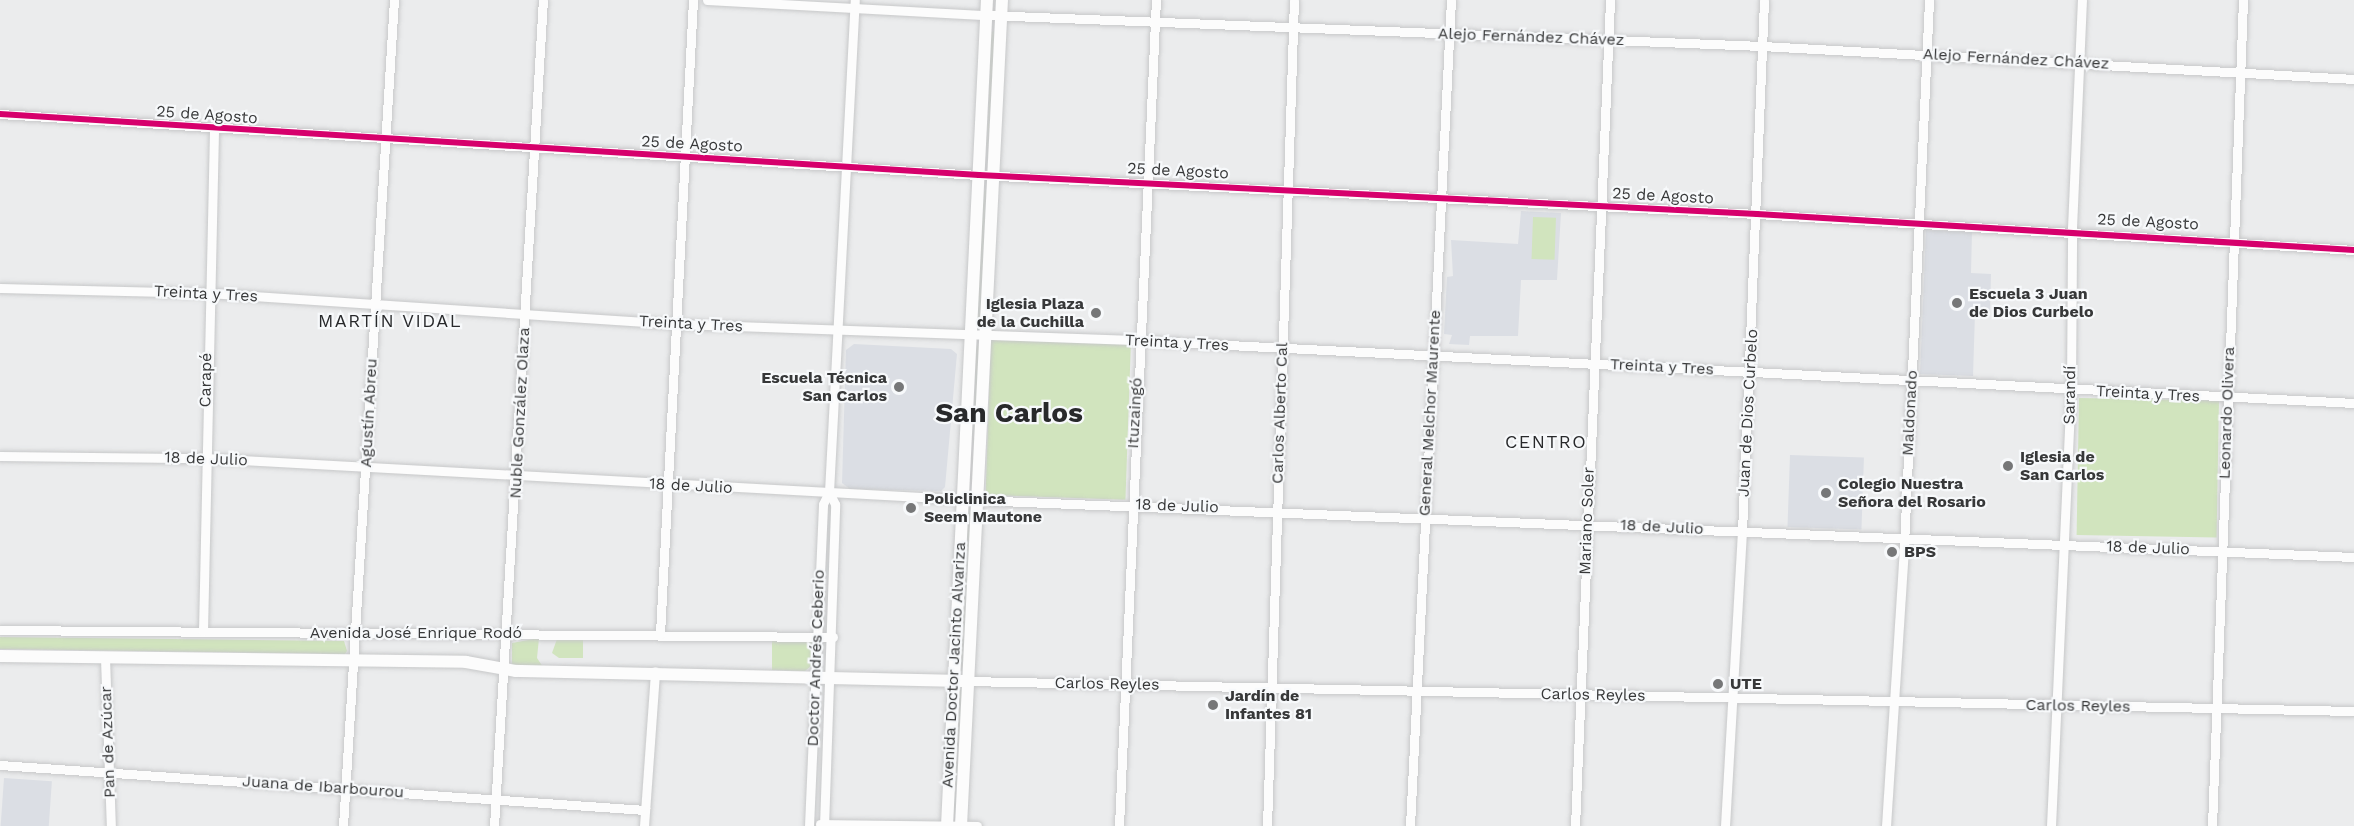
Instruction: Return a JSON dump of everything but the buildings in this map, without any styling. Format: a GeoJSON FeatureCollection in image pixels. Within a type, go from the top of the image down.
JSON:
{"type":"FeatureCollection","features":[{"type":"Feature","properties":{"kind":"main road","name":"Avenida Doctor Jacinto Alvariza"},"geometry":{"type":"LineString","coordinates":[[946,826],[987,0]]}},
{"type":"Feature","properties":{"kind":"main road","name":"Avenida Doctor Jacinto Alvariza"},"geometry":{"type":"LineString","coordinates":[[961,826],[1002,0]]}},
{"type":"Feature","properties":{"kind":"main road","name":"Avenida José Enrique Rodó"},"geometry":{"type":"LineString","coordinates":[[0,656],[466,662],[506,670],[655,671],[831,677]]}},
{"type":"Feature","properties":{"kind":"main road","name":"Carlos Reyles"},"geometry":{"type":"LineString","coordinates":[[831,677],[967,681]]}},
{"type":"Feature","properties":{"kind":"street","name":"Agustín Abreu"},"geometry":{"type":"LineString","coordinates":[[343,826],[394,0]]}},
{"type":"Feature","properties":{"kind":"street","name":"Nuble González Olaza"},"geometry":{"type":"LineString","coordinates":[[494,826],[506,670],[543,0]]}},
{"type":"Feature","properties":{"kind":"street"},"geometry":{"type":"LineString","coordinates":[[660,634],[693,0]]}},
{"type":"Feature","properties":{"kind":"street","name":"Alejo Fernández Chávez"},"geometry":{"type":"LineString","coordinates":[[707,0],[855,4],[1001,16],[1155,23],[1762,46],[2240,70],[2354,79]]}},
{"type":"Feature","properties":{"kind":"street","name":"Ituzaingó"},"geometry":{"type":"LineString","coordinates":[[1119,826],[1130,504],[1156,0]]}},
{"type":"Feature","properties":{"kind":"street","name":"Carlos Alberto Cal"},"geometry":{"type":"LineString","coordinates":[[1267,826],[1294,0]]}},
{"type":"Feature","properties":{"kind":"street","name":"General Melchor Maurente"},"geometry":{"type":"LineString","coordinates":[[1410,826],[1451,0]]}},
{"type":"Feature","properties":{"kind":"street","name":"Mariano Soler"},"geometry":{"type":"LineString","coordinates":[[1575,826],[1610,0]]}},
{"type":"Feature","properties":{"kind":"street","name":"Juan de Dios Curbelo"},"geometry":{"type":"LineString","coordinates":[[1725,826],[1750,372],[1764,0]]}},
{"type":"Feature","properties":{"kind":"street","name":"Maldonado"},"geometry":{"type":"LineString","coordinates":[[1886,826],[1904,539],[1929,0]]}},
{"type":"Feature","properties":{"kind":"street","name":"Sarandí"},"geometry":{"type":"LineString","coordinates":[[2051,826],[2071,390],[2072,231],[2082,0]]}},
{"type":"Feature","properties":{"kind":"street","name":"Leonardo Olivera"},"geometry":{"type":"LineString","coordinates":[[2212,826],[2243,0]]}},
{"type":"Feature","properties":{"kind":"street","name":"Doctor Andrés Ceberio"},"geometry":{"type":"LineString","coordinates":[[809,825],[823,504],[829,492],[835,332],[855,4]]}},
{"type":"Feature","properties":{"kind":"street","name":"25 de Agosto"},"geometry":{"type":"LineString","coordinates":[[0,114],[993,176],[1288,189],[2072,231],[2354,250]]}},
{"type":"Feature","properties":{"kind":"street","name":"Carapé"},"geometry":{"type":"LineString","coordinates":[[203,631],[208,293],[214,129]]}},
{"type":"Feature","properties":{"kind":"street","name":"Treinta y Tres"},"geometry":{"type":"LineString","coordinates":[[0,288],[208,293],[525,312],[676,324],[835,332],[969,333],[2354,403]]}},
{"type":"Feature","properties":{"kind":"street","name":"18 de Julio"},"geometry":{"type":"LineString","coordinates":[[0,456],[205,458],[976,500],[1130,504],[2354,557]]}},
{"type":"Feature","properties":{"kind":"street","name":"Doctor Andrés Ceberio"},"geometry":{"type":"LineString","coordinates":[[824,825],[831,677],[835,504],[829,492]]}},
{"type":"Feature","properties":{"kind":"street","name":"Avenida José Enrique Rodó"},"geometry":{"type":"LineString","coordinates":[[0,630],[203,631],[355,635],[507,633],[832,637]]}},
{"type":"Feature","properties":{"kind":"street","name":"Pan de Azúcar"},"geometry":{"type":"LineString","coordinates":[[105,658],[111,826]]}},
{"type":"Feature","properties":{"kind":"street"},"geometry":{"type":"LineString","coordinates":[[644,826],[655,671]]}},
{"type":"Feature","properties":{"kind":"street","name":"Carlos Reyles"},"geometry":{"type":"LineString","coordinates":[[967,681],[2354,711]]}},
{"type":"Feature","properties":{"kind":"street","name":"Juana de Ibarbourou"},"geometry":{"type":"LineString","coordinates":[[0,765],[109,770],[645,810]]}},
{"type":"Feature","properties":{"kind":"street"},"geometry":{"type":"LineString","coordinates":[[809,825],[977,826]]}},
{"type":"Feature","properties":{"kind":"shaded area"},"geometry":{"type":"Polygon","coordinates":[[[1521,211],[1561,213],[1557,280],[1521,280],[1518,336],[1470,336],[1469,345],[1449,344],[1452,335],[1444,334],[1447,277],[1453,276],[1451,240],[1518,244],[1521,211]]]}},
{"type":"Feature","properties":{"kind":"shaded area","name":"Escuela 3 Juan de Dios Curbelo"},"geometry":{"type":"Polygon","coordinates":[[[1926,230],[1972,232],[1971,273],[1991,274],[1990,313],[1975,313],[1973,376],[1920,374],[1926,230]]]}},
{"type":"Feature","properties":{"kind":"shaded area","name":"Escuela Técnica San Carlos"},"geometry":{"type":"Polygon","coordinates":[[[854,344],[951,349],[957,354],[945,487],[941,491],[850,489],[842,483],[846,350],[854,344]]]}},
{"type":"Feature","properties":{"kind":"shaded area","name":"Colegio Nuestra Señora del Rosario"},"geometry":{"type":"Polygon","coordinates":[[[1790,455],[1864,458],[1861,530],[1787,527],[1790,455]]]}},
{"type":"Feature","properties":{"kind":"shaded area"},"geometry":{"type":"Polygon","coordinates":[[[4,778],[52,781],[49,826],[1,826],[4,778]]]}},
{"type":"Feature","properties":{"kind":"green space"},"geometry":{"type":"Polygon","coordinates":[[[995,32],[987,160],[991,33],[995,32]]]}},
{"type":"Feature","properties":{"kind":"green space"},"geometry":{"type":"Polygon","coordinates":[[[986,190],[981,329],[974,329],[984,191],[986,190]]]}},
{"type":"Feature","properties":{"kind":"green space"},"geometry":{"type":"Polygon","coordinates":[[[1533,217],[1556,218],[1555,260],[1532,259],[1533,217]]]}},
{"type":"Feature","properties":{"kind":"green space"},"geometry":{"type":"Polygon","coordinates":[[[991,338],[1131,343],[1125,500],[986,495],[991,338]]]}},
{"type":"Feature","properties":{"kind":"green space"},"geometry":{"type":"Polygon","coordinates":[[[976,346],[980,346],[971,495],[974,430],[976,346]]]}},
{"type":"Feature","properties":{"kind":"green space"},"geometry":{"type":"Polygon","coordinates":[[[2079,398],[2219,400],[2217,537],[2077,535],[2079,398]]]}},
{"type":"Feature","properties":{"kind":"green space"},"geometry":{"type":"Polygon","coordinates":[[[967,508],[972,508],[962,672],[960,650],[967,508]]]}},
{"type":"Feature","properties":{"kind":"green space"},"geometry":{"type":"Polygon","coordinates":[[[0,637],[344,641],[347,651],[345,654],[0,649],[0,637]]]}},
{"type":"Feature","properties":{"kind":"green space"},"geometry":{"type":"Polygon","coordinates":[[[539,638],[537,658],[543,667],[512,665],[512,643],[539,638]]]}},
{"type":"Feature","properties":{"kind":"green space"},"geometry":{"type":"Polygon","coordinates":[[[583,638],[583,658],[559,658],[552,653],[557,639],[583,638]]]}},
{"type":"Feature","properties":{"kind":"green space"},"geometry":{"type":"Polygon","coordinates":[[[772,641],[812,641],[811,666],[805,671],[772,670],[772,641]]]}},
{"type":"Feature","properties":{"kind":"green space"},"geometry":{"type":"Polygon","coordinates":[[[957,685],[963,686],[953,815],[957,685]]]}},
{"type":"Feature","properties":{"kind":"cycle path"},"geometry":{"type":"LineString","coordinates":[[0,114],[979,175],[1757,214],[2354,250]]}},
{"type":"Feature","properties":{"kind":"place","name":"Escuela 3 Juan de Dios Curbelo"},"geometry":{"type":"Point","coordinates":[1957,303]}},
{"type":"Feature","properties":{"kind":"place","name":"Iglesia Plaza de la Cuchilla"},"geometry":{"type":"Point","coordinates":[1096,313]}},
{"type":"Feature","properties":{"kind":"place","name":"Escuela Técnica San Carlos"},"geometry":{"type":"Point","coordinates":[899,387]}},
{"type":"Feature","properties":{"kind":"place","name":"Iglesia de San Carlos"},"geometry":{"type":"Point","coordinates":[2008,466]}},
{"type":"Feature","properties":{"kind":"place","name":"Colegio Nuestra Señora del Rosario"},"geometry":{"type":"Point","coordinates":[1826,493]}},
{"type":"Feature","properties":{"kind":"place","name":"Policlinica Seem Mautone"},"geometry":{"type":"Point","coordinates":[911,508]}},
{"type":"Feature","properties":{"kind":"place","name":"BPS"},"geometry":{"type":"Point","coordinates":[1892,552]}},
{"type":"Feature","properties":{"kind":"place","name":"UTE"},"geometry":{"type":"Point","coordinates":[1718,684]}},
{"type":"Feature","properties":{"kind":"place","name":"Jardín de Infantes 81"},"geometry":{"type":"Point","coordinates":[1213,705]}},
{"type":"Feature","properties":{"kind":"district","name":"MARTÍN VIDAL"},"geometry":{"type":"Point","coordinates":[390,321]}},
{"type":"Feature","properties":{"kind":"district","name":"San Carlos"},"geometry":{"type":"Point","coordinates":[1009,413]}},
{"type":"Feature","properties":{"kind":"district","name":"CENTRO"},"geometry":{"type":"Point","coordinates":[1546,442]}}]}
